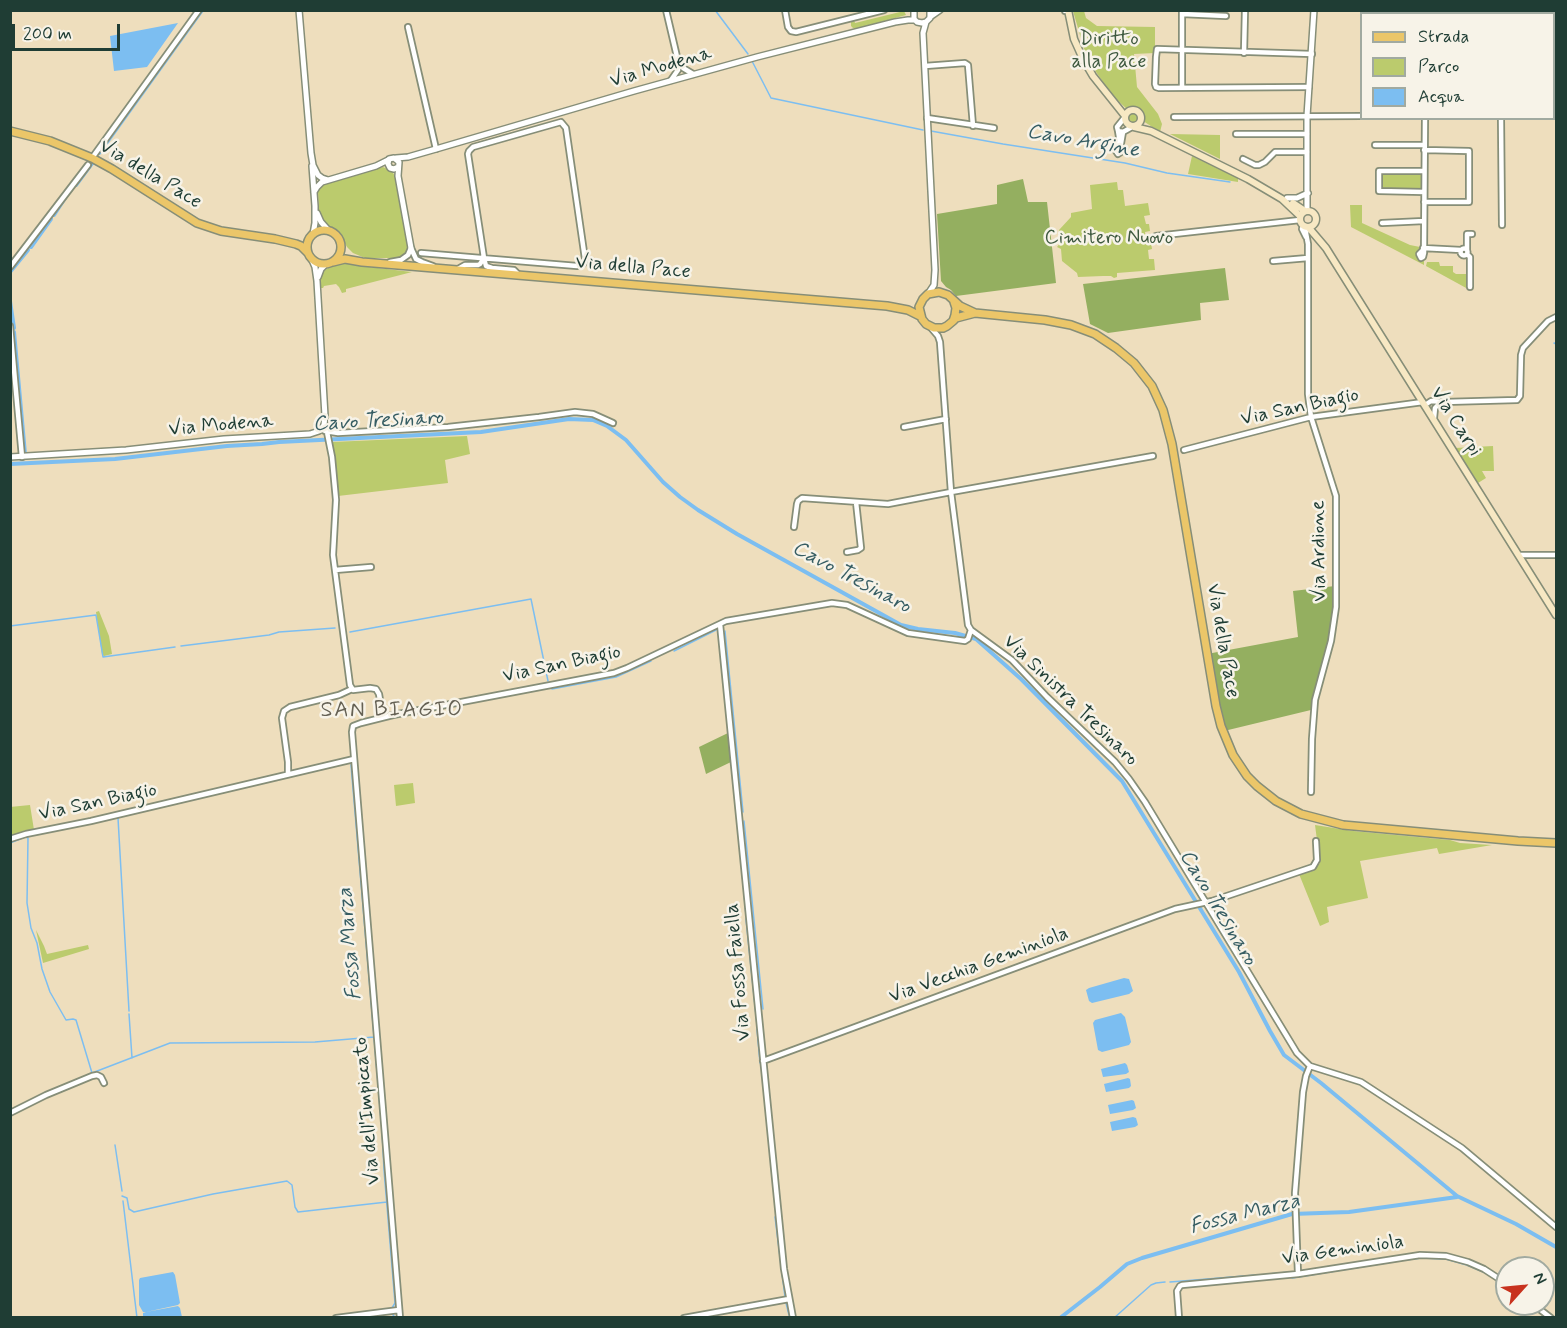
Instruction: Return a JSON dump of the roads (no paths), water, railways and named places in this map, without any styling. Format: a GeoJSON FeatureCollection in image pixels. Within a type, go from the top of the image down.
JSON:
{"type":"FeatureCollection","features":[{"type":"Feature","properties":{"kind":"main road"},"geometry":{"type":"LineString","coordinates":[[1066,11],[1068,25],[1080,53],[1090,71],[1116,103],[1126,123],[1151,131],[1287,198],[1304,221]]}},
{"type":"Feature","properties":{"kind":"main road"},"geometry":{"type":"LineString","coordinates":[[1116,103],[1138,112],[1151,131]]}},
{"type":"Feature","properties":{"kind":"main road"},"geometry":{"type":"LineString","coordinates":[[1125,117],[1127,112],[1132,110]]}},
{"type":"Feature","properties":{"kind":"main road"},"geometry":{"type":"LineString","coordinates":[[1133,127],[1142,119]]}},
{"type":"Feature","properties":{"kind":"main road","name":"Via della Pace"},"geometry":{"type":"LineString","coordinates":[[10,131],[50,141],[92,158],[197,223],[221,231],[298,241],[320,230],[329,231],[336,235],[349,254],[376,263]]}},
{"type":"Feature","properties":{"kind":"main road"},"geometry":{"type":"LineString","coordinates":[[1248,179],[1285,201],[1304,221],[1313,226],[1316,223]]}},
{"type":"Feature","properties":{"kind":"main road","name":"Via Carpi"},"geometry":{"type":"LineString","coordinates":[[1326,248],[1316,223],[1316,217],[1304,221],[1326,248],[1418,394],[1426,403],[1435,421],[1557,615]]}},
{"type":"Feature","properties":{"kind":"main road"},"geometry":{"type":"LineString","coordinates":[[312,235],[307,246],[312,260]]}},
{"type":"Feature","properties":{"kind":"main road","name":"Via della Pace"},"geometry":{"type":"LineString","coordinates":[[275,239],[301,246],[308,253]]}},
{"type":"Feature","properties":{"kind":"main road"},"geometry":{"type":"LineString","coordinates":[[329,263],[340,254],[340,243]]}},
{"type":"Feature","properties":{"kind":"main road","name":"Via della Pace"},"geometry":{"type":"LineString","coordinates":[[312,260],[321,264],[345,259],[887,306],[908,310],[920,316]]}},
{"type":"Feature","properties":{"kind":"main road"},"geometry":{"type":"LineString","coordinates":[[942,292],[954,302],[956,311],[950,323],[939,328],[930,327],[920,316],[919,307],[926,296],[942,292]]}},
{"type":"Feature","properties":{"kind":"main road","name":"Via della Pace"},"geometry":{"type":"LineString","coordinates":[[887,306],[909,305],[926,296]]}},
{"type":"Feature","properties":{"kind":"main road","name":"Via della Pace"},"geometry":{"type":"LineString","coordinates":[[954,302],[975,313],[1045,320],[1084,329],[1127,356],[1152,386],[1163,410],[1172,444],[1221,726],[1233,755],[1257,786],[1276,801],[1300,814],[1343,825],[1464,837],[1557,843]]}},
{"type":"Feature","properties":{"kind":"main road","name":"Via della Pace"},"geometry":{"type":"LineString","coordinates":[[950,323],[975,313]]}},
{"type":"Feature","properties":{"kind":"street"},"geometry":{"type":"LineString","coordinates":[[92,158],[199,10]]}},
{"type":"Feature","properties":{"kind":"street"},"geometry":{"type":"LineString","coordinates":[[299,10],[315,206],[312,235]]}},
{"type":"Feature","properties":{"kind":"street"},"geometry":{"type":"LineString","coordinates":[[666,10],[682,78]]}},
{"type":"Feature","properties":{"kind":"street"},"geometry":{"type":"LineString","coordinates":[[785,10],[788,26],[791,31],[798,32],[884,10]]}},
{"type":"Feature","properties":{"kind":"street"},"geometry":{"type":"LineString","coordinates":[[926,296],[934,285],[935,270],[923,33],[930,14],[940,10]]}},
{"type":"Feature","properties":{"kind":"street"},"geometry":{"type":"LineString","coordinates":[[1244,53],[1245,10]]}},
{"type":"Feature","properties":{"kind":"street"},"geometry":{"type":"LineString","coordinates":[[1156,236],[1283,225],[1304,221],[1310,207],[1307,152],[1314,10]]}},
{"type":"Feature","properties":{"kind":"street"},"geometry":{"type":"LineString","coordinates":[[914,11],[913,17],[923,33]]}},
{"type":"Feature","properties":{"kind":"street","name":"Via Modena"},"geometry":{"type":"LineString","coordinates":[[895,22],[914,11]]}},
{"type":"Feature","properties":{"kind":"street"},"geometry":{"type":"LineString","coordinates":[[1182,88],[1182,12],[1226,16]]}},
{"type":"Feature","properties":{"kind":"street","name":"Via Modena"},"geometry":{"type":"LineString","coordinates":[[314,192],[319,184],[328,180],[376,166],[392,158],[408,157],[693,74],[895,22],[908,20],[926,22]]}},
{"type":"Feature","properties":{"kind":"street"},"geometry":{"type":"LineString","coordinates":[[846,21],[849,33]]}},
{"type":"Feature","properties":{"kind":"street"},"geometry":{"type":"LineString","coordinates":[[408,27],[436,149]]}},
{"type":"Feature","properties":{"kind":"street"},"geometry":{"type":"LineString","coordinates":[[1310,87],[1159,88],[1156,87],[1156,49],[1312,54]]}},
{"type":"Feature","properties":{"kind":"street"},"geometry":{"type":"LineString","coordinates":[[925,66],[964,63],[968,65],[973,126]]}},
{"type":"Feature","properties":{"kind":"street"},"geometry":{"type":"LineString","coordinates":[[680,69],[693,74]]}},
{"type":"Feature","properties":{"kind":"street"},"geometry":{"type":"LineString","coordinates":[[672,80],[680,69]]}},
{"type":"Feature","properties":{"kind":"street"},"geometry":{"type":"LineString","coordinates":[[1174,117],[1360,116]]}},
{"type":"Feature","properties":{"kind":"street"},"geometry":{"type":"LineString","coordinates":[[1125,117],[1117,127],[1120,131],[1133,127]]}},
{"type":"Feature","properties":{"kind":"street"},"geometry":{"type":"LineString","coordinates":[[927,118],[994,128]]}},
{"type":"Feature","properties":{"kind":"street"},"geometry":{"type":"LineString","coordinates":[[1425,120],[1423,249],[1465,251]]}},
{"type":"Feature","properties":{"kind":"street"},"geometry":{"type":"LineString","coordinates":[[1501,120],[1502,225]]}},
{"type":"Feature","properties":{"kind":"street"},"geometry":{"type":"LineString","coordinates":[[421,253],[484,258],[577,266],[583,264],[585,259],[565,126],[561,122],[473,147],[468,154],[484,258],[486,266],[514,270],[518,274]]}},
{"type":"Feature","properties":{"kind":"street"},"geometry":{"type":"LineString","coordinates":[[514,126],[516,135]]}},
{"type":"Feature","properties":{"kind":"street"},"geometry":{"type":"LineString","coordinates":[[1236,134],[1308,134]]}},
{"type":"Feature","properties":{"kind":"street"},"geometry":{"type":"LineString","coordinates":[[1375,145],[1469,151],[1469,202],[1424,202]]}},
{"type":"Feature","properties":{"kind":"street"},"geometry":{"type":"LineString","coordinates":[[1243,159],[1259,165],[1275,152],[1307,152]]}},
{"type":"Feature","properties":{"kind":"street"},"geometry":{"type":"LineString","coordinates":[[311,153],[318,175],[328,180]]}},
{"type":"Feature","properties":{"kind":"street","name":"Via Modena"},"geometry":{"type":"LineString","coordinates":[[376,166],[394,167],[408,157]]}},
{"type":"Feature","properties":{"kind":"street"},"geometry":{"type":"LineString","coordinates":[[394,167],[399,161],[396,158]]}},
{"type":"Feature","properties":{"kind":"street"},"geometry":{"type":"LineString","coordinates":[[388,160],[388,164],[394,167],[398,176],[414,257],[442,268]]}},
{"type":"Feature","properties":{"kind":"street"},"geometry":{"type":"LineString","coordinates":[[10,267],[88,165]]}},
{"type":"Feature","properties":{"kind":"street"},"geometry":{"type":"LineString","coordinates":[[1424,171],[1379,171],[1379,191],[1424,192]]}},
{"type":"Feature","properties":{"kind":"street"},"geometry":{"type":"LineString","coordinates":[[1287,198],[1297,198],[1308,193]]}},
{"type":"Feature","properties":{"kind":"street"},"geometry":{"type":"LineString","coordinates":[[315,206],[321,222],[329,231]]}},
{"type":"Feature","properties":{"kind":"street","name":"Via Ardione"},"geometry":{"type":"LineString","coordinates":[[1304,221],[1308,258],[1308,394],[1311,417],[1336,496],[1336,607],[1331,641],[1315,700],[1311,792]]}},
{"type":"Feature","properties":{"kind":"street"},"geometry":{"type":"LineString","coordinates":[[1382,223],[1424,221]]}},
{"type":"Feature","properties":{"kind":"street"},"geometry":{"type":"LineString","coordinates":[[1470,287],[1470,257],[1465,251],[1467,234],[1472,234]]}},
{"type":"Feature","properties":{"kind":"street"},"geometry":{"type":"LineString","coordinates":[[384,263],[401,260],[408,255],[411,248]]}},
{"type":"Feature","properties":{"kind":"street"},"geometry":{"type":"LineString","coordinates":[[457,269],[465,265],[478,265],[484,258]]}},
{"type":"Feature","properties":{"kind":"street"},"geometry":{"type":"LineString","coordinates":[[1274,261],[1308,258]]}},
{"type":"Feature","properties":{"kind":"street"},"geometry":{"type":"LineString","coordinates":[[312,260],[317,281],[324,424],[332,457],[336,500],[333,546],[335,570],[352,690]]}},
{"type":"Feature","properties":{"kind":"street"},"geometry":{"type":"LineString","coordinates":[[317,281],[320,271],[329,263]]}},
{"type":"Feature","properties":{"kind":"street"},"geometry":{"type":"LineString","coordinates":[[935,270],[942,292]]}},
{"type":"Feature","properties":{"kind":"street"},"geometry":{"type":"LineString","coordinates":[[1426,403],[1517,400],[1520,396],[1521,355],[1524,348],[1548,321],[1557,316]]}},
{"type":"Feature","properties":{"kind":"street"},"geometry":{"type":"LineString","coordinates":[[940,342],[942,333],[950,323]]}},
{"type":"Feature","properties":{"kind":"street"},"geometry":{"type":"LineString","coordinates":[[10,326],[22,457]]}},
{"type":"Feature","properties":{"kind":"street"},"geometry":{"type":"LineString","coordinates":[[930,327],[937,334],[940,342],[951,492],[969,634]]}},
{"type":"Feature","properties":{"kind":"street"},"geometry":{"type":"LineString","coordinates":[[1426,403],[1431,406],[1444,402]]}},
{"type":"Feature","properties":{"kind":"street","name":"Via San Biagio"},"geometry":{"type":"LineString","coordinates":[[1184,450],[1311,417],[1426,403]]}},
{"type":"Feature","properties":{"kind":"street"},"geometry":{"type":"LineString","coordinates":[[1435,421],[1434,410],[1438,405]]}},
{"type":"Feature","properties":{"kind":"street"},"geometry":{"type":"LineString","coordinates":[[326,432],[448,427],[575,412],[593,414],[613,423]]}},
{"type":"Feature","properties":{"kind":"street"},"geometry":{"type":"LineString","coordinates":[[904,427],[946,419]]}},
{"type":"Feature","properties":{"kind":"street","name":"Via Modena"},"geometry":{"type":"LineString","coordinates":[[10,457],[126,450],[224,439],[326,432]]}},
{"type":"Feature","properties":{"kind":"street"},"geometry":{"type":"LineString","coordinates":[[794,527],[797,504],[802,498],[888,504],[1154,456]]}},
{"type":"Feature","properties":{"kind":"street"},"geometry":{"type":"LineString","coordinates":[[847,552],[861,548],[856,502]]}},
{"type":"Feature","properties":{"kind":"street"},"geometry":{"type":"LineString","coordinates":[[1520,555],[1557,555]]}},
{"type":"Feature","properties":{"kind":"street"},"geometry":{"type":"LineString","coordinates":[[335,570],[371,567]]}},
{"type":"Feature","properties":{"kind":"street","name":"Via San Biagio"},"geometry":{"type":"LineString","coordinates":[[383,717],[614,673],[735,619],[832,603],[841,603],[854,608],[908,633],[964,641],[969,634]]}},
{"type":"Feature","properties":{"kind":"street","name":"Via Fossa Faiella"},"geometry":{"type":"LineString","coordinates":[[720,624],[784,1269],[793,1317]]}},
{"type":"Feature","properties":{"kind":"street","name":"Via Sinistra Tresinaro"},"geometry":{"type":"LineString","coordinates":[[969,634],[1012,660],[1123,771],[1145,802],[1308,1071]]}},
{"type":"Feature","properties":{"kind":"street"},"geometry":{"type":"LineString","coordinates":[[354,759],[288,774],[282,718],[284,711],[290,707],[352,690],[370,688],[376,689],[379,694],[383,717]]}},
{"type":"Feature","properties":{"kind":"street","name":"Via dell'Impiccato"},"geometry":{"type":"LineString","coordinates":[[383,717],[353,726],[352,732],[400,1317]]}},
{"type":"Feature","properties":{"kind":"street","name":"Via San Biagio"},"geometry":{"type":"LineString","coordinates":[[10,839],[288,774]]}},
{"type":"Feature","properties":{"kind":"street"},"geometry":{"type":"LineString","coordinates":[[1204,902],[1313,867],[1317,860],[1316,841]]}},
{"type":"Feature","properties":{"kind":"street","name":"Via Vecchia Geminiola"},"geometry":{"type":"LineString","coordinates":[[763,1061],[1174,909],[1204,902]]}},
{"type":"Feature","properties":{"kind":"street"},"geometry":{"type":"LineString","coordinates":[[1298,1274],[1294,1213],[1303,1092],[1308,1071],[1361,1082],[1461,1148],[1557,1227]]}},
{"type":"Feature","properties":{"kind":"street"},"geometry":{"type":"LineString","coordinates":[[10,1113],[92,1076],[97,1075],[104,1083]]}},
{"type":"Feature","properties":{"kind":"street","name":"Via Geminiola"},"geometry":{"type":"LineString","coordinates":[[1179,1317],[1178,1288],[1185,1284],[1298,1274],[1429,1255],[1446,1256],[1468,1262],[1495,1276]]}},
{"type":"Feature","properties":{"kind":"street"},"geometry":{"type":"LineString","coordinates":[[684,1317],[789,1299]]}},
{"type":"Feature","properties":{"kind":"street"},"geometry":{"type":"LineString","coordinates":[[336,1317],[399,1310]]}},
{"type":"Feature","properties":{"kind":"water"},"geometry":{"type":"Polygon","coordinates":[[[178,23],[147,67],[114,71],[110,36],[178,23]]]}},
{"type":"Feature","properties":{"kind":"water"},"geometry":{"type":"Polygon","coordinates":[[[1124,978],[1129,979],[1133,991],[1129,994],[1092,1003],[1089,1001],[1086,990],[1089,988],[1124,978]]]}},
{"type":"Feature","properties":{"kind":"water"},"geometry":{"type":"Polygon","coordinates":[[[1121,1013],[1125,1017],[1131,1042],[1129,1045],[1102,1052],[1098,1050],[1093,1023],[1095,1020],[1121,1013]]]}},
{"type":"Feature","properties":{"kind":"water"},"geometry":{"type":"Polygon","coordinates":[[[1125,1063],[1129,1072],[1126,1074],[1103,1077],[1101,1069],[1125,1063]]]}},
{"type":"Feature","properties":{"kind":"water"},"geometry":{"type":"Polygon","coordinates":[[[1128,1078],[1131,1086],[1129,1088],[1106,1092],[1104,1084],[1128,1078]]]}},
{"type":"Feature","properties":{"kind":"water"},"geometry":{"type":"Polygon","coordinates":[[[1132,1100],[1136,1108],[1133,1110],[1110,1114],[1108,1105],[1132,1100]]]}},
{"type":"Feature","properties":{"kind":"water"},"geometry":{"type":"Polygon","coordinates":[[[1136,1118],[1138,1125],[1135,1127],[1112,1131],[1110,1122],[1136,1118]]]}},
{"type":"Feature","properties":{"kind":"water"},"geometry":{"type":"Polygon","coordinates":[[[173,1272],[180,1303],[143,1312],[139,1305],[140,1278],[173,1272]]]}},
{"type":"Feature","properties":{"kind":"water"},"geometry":{"type":"Polygon","coordinates":[[[178,1306],[182,1317],[143,1317],[143,1313],[178,1306]]]}},
{"type":"Feature","properties":{"kind":"waterway"},"geometry":{"type":"LineString","coordinates":[[99,153],[202,10]]}},
{"type":"Feature","properties":{"kind":"waterway"},"geometry":{"type":"LineString","coordinates":[[715,10],[748,54]]}},
{"type":"Feature","properties":{"kind":"waterway"},"geometry":{"type":"LineString","coordinates":[[752,61],[771,98],[923,130]]}},
{"type":"Feature","properties":{"kind":"waterway","name":"Cavo Argine"},"geometry":{"type":"LineString","coordinates":[[931,131],[1230,182]]}},
{"type":"Feature","properties":{"kind":"waterway"},"geometry":{"type":"LineString","coordinates":[[76,185],[93,162]]}},
{"type":"Feature","properties":{"kind":"waterway"},"geometry":{"type":"LineString","coordinates":[[54,215],[65,198]]}},
{"type":"Feature","properties":{"kind":"waterway"},"geometry":{"type":"LineString","coordinates":[[31,247],[51,219]]}},
{"type":"Feature","properties":{"kind":"waterway"},"geometry":{"type":"LineString","coordinates":[[10,272],[28,250]]}},
{"type":"Feature","properties":{"kind":"waterway"},"geometry":{"type":"LineString","coordinates":[[10,301],[14,328]]}},
{"type":"Feature","properties":{"kind":"waterway"},"geometry":{"type":"LineString","coordinates":[[14,332],[25,454]]}},
{"type":"Feature","properties":{"kind":"waterway","name":"Cavo Tresinaro"},"geometry":{"type":"LineString","coordinates":[[10,464],[115,459],[279,442],[481,432],[569,419],[593,420],[607,426],[626,440],[663,482],[680,497],[737,534],[901,625],[955,633],[976,639],[1021,679],[1122,781],[1239,972],[1284,1055],[1457,1196],[1516,1224],[1556,1247]]}},
{"type":"Feature","properties":{"kind":"waterway"},"geometry":{"type":"LineString","coordinates":[[350,632],[531,599],[548,681]]}},
{"type":"Feature","properties":{"kind":"waterway"},"geometry":{"type":"LineString","coordinates":[[10,626],[96,615],[103,657],[175,647]]}},
{"type":"Feature","properties":{"kind":"waterway"},"geometry":{"type":"LineString","coordinates":[[181,646],[279,632],[335,628]]}},
{"type":"Feature","properties":{"kind":"waterway"},"geometry":{"type":"LineString","coordinates":[[674,651],[716,630]]}},
{"type":"Feature","properties":{"kind":"waterway"},"geometry":{"type":"LineString","coordinates":[[725,631],[743,812]]}},
{"type":"Feature","properties":{"kind":"waterway"},"geometry":{"type":"LineString","coordinates":[[552,689],[616,677],[651,661]]}},
{"type":"Feature","properties":{"kind":"waterway","name":"Fossa Marza"},"geometry":{"type":"LineString","coordinates":[[351,765],[381,1119]]}},
{"type":"Feature","properties":{"kind":"waterway"},"geometry":{"type":"LineString","coordinates":[[733,773],[746,915]]}},
{"type":"Feature","properties":{"kind":"waterway"},"geometry":{"type":"LineString","coordinates":[[118,818],[129,1011]]}},
{"type":"Feature","properties":{"kind":"waterway"},"geometry":{"type":"LineString","coordinates":[[744,821],[763,1009]]}},
{"type":"Feature","properties":{"kind":"waterway"},"geometry":{"type":"LineString","coordinates":[[10,843],[28,838],[27,903],[42,969],[50,992],[66,1020],[76,1020],[92,1073],[170,1043],[315,1042],[374,1037]]}},
{"type":"Feature","properties":{"kind":"waterway"},"geometry":{"type":"LineString","coordinates":[[746,919],[757,1025]]}},
{"type":"Feature","properties":{"kind":"waterway"},"geometry":{"type":"LineString","coordinates":[[129,1014],[132,1058]]}},
{"type":"Feature","properties":{"kind":"waterway"},"geometry":{"type":"LineString","coordinates":[[757,1029],[760,1063]]}},
{"type":"Feature","properties":{"kind":"waterway","name":"Fossa Marza"},"geometry":{"type":"LineString","coordinates":[[382,1129],[395,1303],[392,1308]]}},
{"type":"Feature","properties":{"kind":"waterway"},"geometry":{"type":"LineString","coordinates":[[115,1145],[122,1191]]}},
{"type":"Feature","properties":{"kind":"waterway"},"geometry":{"type":"LineString","coordinates":[[122,1196],[127,1198],[129,1209],[134,1212],[213,1194],[287,1181],[292,1185],[295,1207],[298,1212],[387,1202]]}},
{"type":"Feature","properties":{"kind":"waterway","name":"Fossa Marza"},"geometry":{"type":"LineString","coordinates":[[1060,1318],[1127,1264],[1142,1258],[1292,1214],[1349,1212],[1457,1197]]}},
{"type":"Feature","properties":{"kind":"waterway"},"geometry":{"type":"LineString","coordinates":[[123,1201],[137,1318]]}},
{"type":"Feature","properties":{"kind":"waterway"},"geometry":{"type":"LineString","coordinates":[[775,1217],[785,1297]]}},
{"type":"Feature","properties":{"kind":"waterway"},"geometry":{"type":"LineString","coordinates":[[1396,1261],[1422,1258],[1446,1259],[1488,1274]]}},
{"type":"Feature","properties":{"kind":"waterway"},"geometry":{"type":"LineString","coordinates":[[1292,1278],[1392,1262]]}},
{"type":"Feature","properties":{"kind":"waterway"},"geometry":{"type":"LineString","coordinates":[[1269,1274],[1290,1272]]}},
{"type":"Feature","properties":{"kind":"waterway"},"geometry":{"type":"LineString","coordinates":[[1170,1282],[1257,1275]]}},
{"type":"Feature","properties":{"kind":"waterway"},"geometry":{"type":"LineString","coordinates":[[1114,1318],[1151,1285],[1165,1282]]}},
{"type":"Feature","properties":{"kind":"waterway"},"geometry":{"type":"LineString","coordinates":[[786,1303],[789,1315]]}},
{"type":"Feature","properties":{"kind":"waterway","name":"Fossa Marza"},"geometry":{"type":"LineString","coordinates":[[392,1313],[395,1318]]}},
{"type":"Feature","properties":{"kind":"district","name":"SAN BIAGIO"},"geometry":{"type":"Point","coordinates":[392,711]}},
{"type":"Feature","properties":{"kind":"park label","name":"Diritto alla Pace"},"geometry":{"type":"Point","coordinates":[1109,52]}},
{"type":"Feature","properties":{"kind":"park label","name":"Cimitero Nuovo"},"geometry":{"type":"Point","coordinates":[1109,239]}}]}
